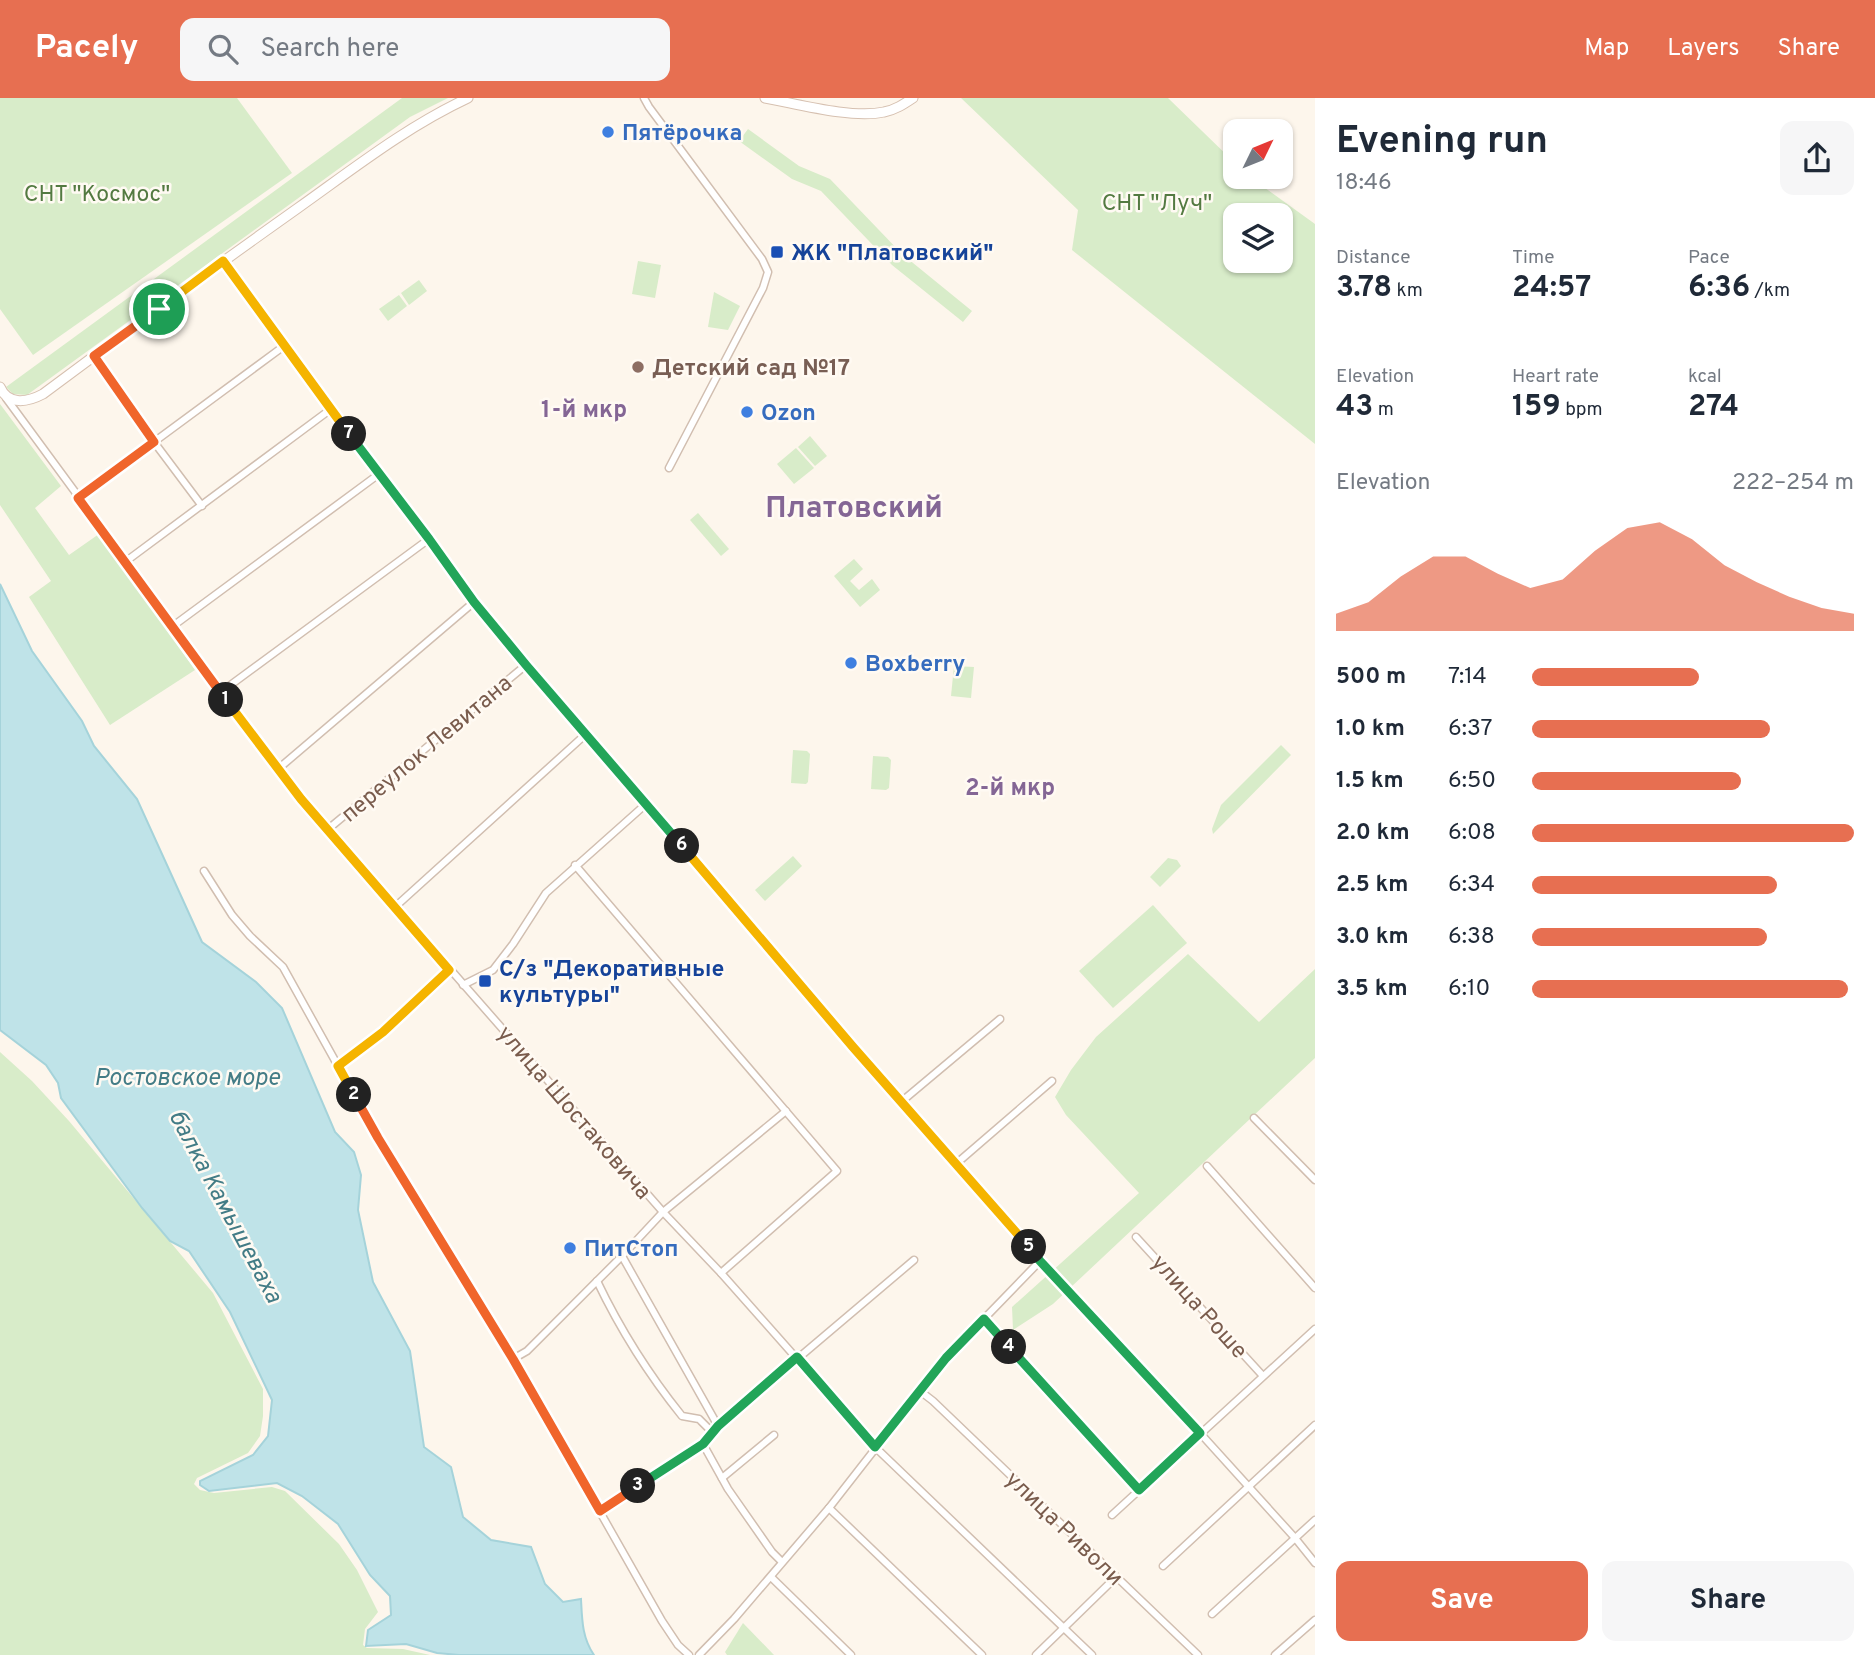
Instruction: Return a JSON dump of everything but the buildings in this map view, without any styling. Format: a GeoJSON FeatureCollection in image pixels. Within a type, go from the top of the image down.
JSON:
{"type":"FeatureCollection","features":[{"type":"Feature","properties":{"kind":"main road"},"geometry":{"type":"LineString","coordinates":[[1,390],[10,399],[21,402],[35,399],[402,134],[447,107],[468,98]]}},
{"type":"Feature","properties":{"kind":"main road"},"geometry":{"type":"LineString","coordinates":[[765,98],[849,113],[874,114],[892,110],[913,98]]}},
{"type":"Feature","properties":{"kind":"street"},"geometry":{"type":"LineString","coordinates":[[644,98],[762,259],[768,272],[761,292],[669,468]]}},
{"type":"Feature","properties":{"kind":"street"},"geometry":{"type":"LineString","coordinates":[[223,261],[474,602],[526,665],[1040,1261],[1200,1433],[1315,1563]]}},
{"type":"Feature","properties":{"kind":"street"},"geometry":{"type":"LineString","coordinates":[[78,498],[284,346]]}},
{"type":"Feature","properties":{"kind":"street"},"geometry":{"type":"LineString","coordinates":[[94,356],[202,506]]}},
{"type":"Feature","properties":{"kind":"street","name":"улица Шостаковича"},"geometry":{"type":"LineString","coordinates":[[1,390],[278,769],[327,830],[663,1212],[797,1357],[875,1447],[1093,1655]]}},
{"type":"Feature","properties":{"kind":"street"},"geometry":{"type":"LineString","coordinates":[[125,562],[331,409]]}},
{"type":"Feature","properties":{"kind":"street"},"geometry":{"type":"LineString","coordinates":[[173,626],[379,474]]}},
{"type":"Feature","properties":{"kind":"street"},"geometry":{"type":"LineString","coordinates":[[221,692],[429,539]]}},
{"type":"Feature","properties":{"kind":"street"},"geometry":{"type":"LineString","coordinates":[[278,769],[474,602]]}},
{"type":"Feature","properties":{"kind":"street","name":"переулок Левитана"},"geometry":{"type":"LineString","coordinates":[[327,830],[526,665]]}},
{"type":"Feature","properties":{"kind":"street"},"geometry":{"type":"LineString","coordinates":[[395,907],[586,734]]}},
{"type":"Feature","properties":{"kind":"street"},"geometry":{"type":"LineString","coordinates":[[463,985],[493,970],[546,893],[646,804]]}},
{"type":"Feature","properties":{"kind":"street"},"geometry":{"type":"LineString","coordinates":[[575,865],[837,1171],[721,1273]]}},
{"type":"Feature","properties":{"kind":"street"},"geometry":{"type":"LineString","coordinates":[[204,871],[232,915],[283,967],[378,1138],[513,1359],[671,1635],[689,1655]]}},
{"type":"Feature","properties":{"kind":"street"},"geometry":{"type":"LineString","coordinates":[[338,1066],[383,1032],[449,970]]}},
{"type":"Feature","properties":{"kind":"street"},"geometry":{"type":"LineString","coordinates":[[901,1102],[1000,1019]]}},
{"type":"Feature","properties":{"kind":"street"},"geometry":{"type":"LineString","coordinates":[[957,1163],[1052,1081]]}},
{"type":"Feature","properties":{"kind":"street"},"geometry":{"type":"LineString","coordinates":[[513,1359],[527,1351],[663,1212],[786,1111]]}},
{"type":"Feature","properties":{"kind":"street"},"geometry":{"type":"LineString","coordinates":[[1254,1118],[1315,1180]]}},
{"type":"Feature","properties":{"kind":"street"},"geometry":{"type":"LineString","coordinates":[[1207,1166],[1315,1288]]}},
{"type":"Feature","properties":{"kind":"street","name":"улица Роше"},"geometry":{"type":"LineString","coordinates":[[1136,1237],[1263,1376]]}},
{"type":"Feature","properties":{"kind":"street"},"geometry":{"type":"LineString","coordinates":[[622,1256],[718,1426]]}},
{"type":"Feature","properties":{"kind":"street"},"geometry":{"type":"LineString","coordinates":[[600,1511],[703,1444],[718,1426],[797,1357],[914,1260]]}},
{"type":"Feature","properties":{"kind":"street"},"geometry":{"type":"LineString","coordinates":[[699,1655],[774,1579],[782,1562],[832,1510],[875,1447],[946,1358],[1040,1261]]}},
{"type":"Feature","properties":{"kind":"street"},"geometry":{"type":"LineString","coordinates":[[597,1281],[663,1393],[682,1416],[699,1419],[712,1433]]}},
{"type":"Feature","properties":{"kind":"street"},"geometry":{"type":"LineString","coordinates":[[984,1319],[1139,1490]]}},
{"type":"Feature","properties":{"kind":"street"},"geometry":{"type":"LineString","coordinates":[[1111,1515],[1315,1329]]}},
{"type":"Feature","properties":{"kind":"street","name":"улица Риволи"},"geometry":{"type":"LineString","coordinates":[[920,1391],[1198,1655]]}},
{"type":"Feature","properties":{"kind":"street"},"geometry":{"type":"LineString","coordinates":[[1163,1566],[1315,1425]]}},
{"type":"Feature","properties":{"kind":"street"},"geometry":{"type":"LineString","coordinates":[[722,1478],[774,1435]]}},
{"type":"Feature","properties":{"kind":"street"},"geometry":{"type":"LineString","coordinates":[[703,1444],[722,1478],[772,1552],[782,1562]]}},
{"type":"Feature","properties":{"kind":"street"},"geometry":{"type":"LineString","coordinates":[[832,1510],[982,1655]]}},
{"type":"Feature","properties":{"kind":"street"},"geometry":{"type":"LineString","coordinates":[[1212,1614],[1315,1520]]}},
{"type":"Feature","properties":{"kind":"street"},"geometry":{"type":"LineString","coordinates":[[1036,1655],[1116,1577]]}},
{"type":"Feature","properties":{"kind":"street"},"geometry":{"type":"LineString","coordinates":[[774,1579],[851,1655]]}},
{"type":"Feature","properties":{"kind":"street"},"geometry":{"type":"LineString","coordinates":[[1275,1655],[1315,1620]]}},
{"type":"Feature","properties":{"kind":"green space","name":"СНТ \"Космос\""},"geometry":{"type":"Polygon","coordinates":[[[0,98],[237,98],[292,173],[33,355],[0,309],[0,98]]]}},
{"type":"Feature","properties":{"kind":"green space"},"geometry":{"type":"Polygon","coordinates":[[[402,98],[448,98],[410,117],[27,395],[13,394],[6,387],[402,98]]]}},
{"type":"Feature","properties":{"kind":"green space","name":"СНТ \"Луч\""},"geometry":{"type":"Polygon","coordinates":[[[961,98],[1168,98],[1223,151],[1223,189],[1267,189],[1286,203],[1223,203],[1223,273],[1293,273],[1293,208],[1315,224],[1315,444],[1072,250],[1078,210],[961,98]]]}},
{"type":"Feature","properties":{"kind":"green space"},"geometry":{"type":"Polygon","coordinates":[[[748,129],[799,166],[830,179],[902,254],[972,311],[963,322],[892,265],[821,191],[792,179],[739,141],[748,129]]]}},
{"type":"Feature","properties":{"kind":"green space"},"geometry":{"type":"Polygon","coordinates":[[[638,261],[661,265],[655,298],[632,294],[638,261]]]}},
{"type":"Feature","properties":{"kind":"green space"},"geometry":{"type":"Polygon","coordinates":[[[419,280],[427,291],[409,305],[401,293],[419,280]]]}},
{"type":"Feature","properties":{"kind":"green space"},"geometry":{"type":"Polygon","coordinates":[[[714,292],[740,306],[728,330],[708,327],[714,292]]]}},
{"type":"Feature","properties":{"kind":"green space"},"geometry":{"type":"Polygon","coordinates":[[[399,295],[407,306],[388,321],[379,309],[399,295]]]}},
{"type":"Feature","properties":{"kind":"green space"},"geometry":{"type":"Polygon","coordinates":[[[0,404],[61,486],[35,508],[69,555],[99,534],[195,670],[110,725],[29,597],[51,581],[0,505],[0,404]]]}},
{"type":"Feature","properties":{"kind":"green space"},"geometry":{"type":"Polygon","coordinates":[[[810,436],[827,456],[815,466],[798,447],[810,436]]]}},
{"type":"Feature","properties":{"kind":"green space"},"geometry":{"type":"Polygon","coordinates":[[[796,448],[814,468],[794,484],[777,464],[796,448]]]}},
{"type":"Feature","properties":{"kind":"green space"},"geometry":{"type":"Polygon","coordinates":[[[698,513],[729,549],[721,556],[690,520],[698,513]]]}},
{"type":"Feature","properties":{"kind":"green space"},"geometry":{"type":"Polygon","coordinates":[[[854,559],[863,569],[850,581],[859,590],[872,579],[880,590],[860,607],[834,576],[854,559]]]}},
{"type":"Feature","properties":{"kind":"green space"},"geometry":{"type":"Polygon","coordinates":[[[954,666],[974,667],[971,698],[951,696],[954,666]]]}},
{"type":"Feature","properties":{"kind":"green space"},"geometry":{"type":"Polygon","coordinates":[[[1281,745],[1291,755],[1213,834],[1212,829],[1221,805],[1281,745]]]}},
{"type":"Feature","properties":{"kind":"green space"},"geometry":{"type":"Polygon","coordinates":[[[793,750],[807,751],[810,754],[806,784],[791,783],[793,750]]]}},
{"type":"Feature","properties":{"kind":"green space"},"geometry":{"type":"Polygon","coordinates":[[[873,756],[888,757],[891,760],[889,788],[886,790],[871,789],[873,756]]]}},
{"type":"Feature","properties":{"kind":"green space"},"geometry":{"type":"Polygon","coordinates":[[[793,856],[802,866],[765,901],[755,890],[793,856]]]}},
{"type":"Feature","properties":{"kind":"green space"},"geometry":{"type":"Polygon","coordinates":[[[1168,858],[1177,860],[1181,866],[1160,887],[1150,877],[1168,858]]]}},
{"type":"Feature","properties":{"kind":"green space"},"geometry":{"type":"Polygon","coordinates":[[[1153,905],[1187,943],[1113,1008],[1079,971],[1153,905]]]}},
{"type":"Feature","properties":{"kind":"green space"},"geometry":{"type":"Polygon","coordinates":[[[1188,954],[1259,1022],[1315,969],[1315,1058],[1053,1304],[1013,1330],[1012,1307],[1139,1193],[1066,1115],[1055,1097],[1096,1037],[1188,954]]]}},
{"type":"Feature","properties":{"kind":"green space"},"geometry":{"type":"Polygon","coordinates":[[[0,1052],[32,1081],[69,1121],[213,1293],[263,1389],[260,1436],[248,1453],[197,1478],[194,1484],[200,1490],[214,1493],[272,1487],[285,1491],[339,1544],[357,1570],[378,1612],[365,1629],[363,1645],[367,1648],[403,1649],[430,1655],[0,1655],[0,1052]]]}},
{"type":"Feature","properties":{"kind":"green space"},"geometry":{"type":"Polygon","coordinates":[[[743,1623],[774,1655],[727,1655],[725,1652],[743,1623]]]}},
{"type":"Feature","properties":{"kind":"water","name":"Ростовское море"},"geometry":{"type":"Polygon","coordinates":[[[0,584],[32,651],[82,721],[94,746],[137,799],[202,942],[256,982],[282,1008],[335,1132],[354,1152],[361,1175],[358,1210],[373,1282],[410,1351],[424,1447],[451,1467],[463,1517],[491,1540],[531,1547],[545,1584],[563,1602],[581,1599],[585,1635],[594,1655],[459,1655],[437,1653],[406,1644],[366,1646],[368,1630],[391,1615],[390,1596],[370,1575],[338,1524],[302,1496],[277,1483],[209,1491],[200,1485],[200,1481],[253,1455],[268,1436],[272,1400],[230,1312],[189,1251],[170,1241],[142,1208],[61,1098],[58,1083],[46,1065],[0,1030],[0,584]]]}},
{"type":"Feature","properties":{"kind":"place","name":"Пятёрочка"},"geometry":{"type":"Point","coordinates":[608,132]}},
{"type":"Feature","properties":{"kind":"place","name":"ЖК \"Платовский\""},"geometry":{"type":"Point","coordinates":[777,252]}},
{"type":"Feature","properties":{"kind":"place","name":"Детский сад №17"},"geometry":{"type":"Point","coordinates":[638,367]}},
{"type":"Feature","properties":{"kind":"place","name":"Ozon"},"geometry":{"type":"Point","coordinates":[747,412]}},
{"type":"Feature","properties":{"kind":"place","name":"Boxberry"},"geometry":{"type":"Point","coordinates":[851,663]}},
{"type":"Feature","properties":{"kind":"place","name":"С/з \"Декоративные культуры\""},"geometry":{"type":"Point","coordinates":[485,981]}},
{"type":"Feature","properties":{"kind":"place","name":"ПитСтоп"},"geometry":{"type":"Point","coordinates":[570,1248]}},
{"type":"Feature","properties":{"kind":"district","name":"1-й мкр"},"geometry":{"type":"Point","coordinates":[584,409]}},
{"type":"Feature","properties":{"kind":"district","name":"Платовский"},"geometry":{"type":"Point","coordinates":[854,507]}},
{"type":"Feature","properties":{"kind":"district","name":"2-й мкр"},"geometry":{"type":"Point","coordinates":[1010,787]}},
{"type":"Feature","properties":{"kind":"route"},"geometry":{"type":"LineString","coordinates":[[223,261],[474,602],[526,665],[1040,1261],[1200,1433],[1139,1490],[984,1319],[946,1358],[875,1447],[797,1357],[718,1426],[703,1444],[600,1511],[513,1359],[378,1138],[338,1066],[383,1032],[449,970],[301,799],[78,498],[154,442],[94,356],[159,309],[223,261]]}},
{"type":"Feature","properties":{"kind":"water label","name":"балка Камышеваха"},"geometry":{"type":"Point","coordinates":[226,1206]}}]}
